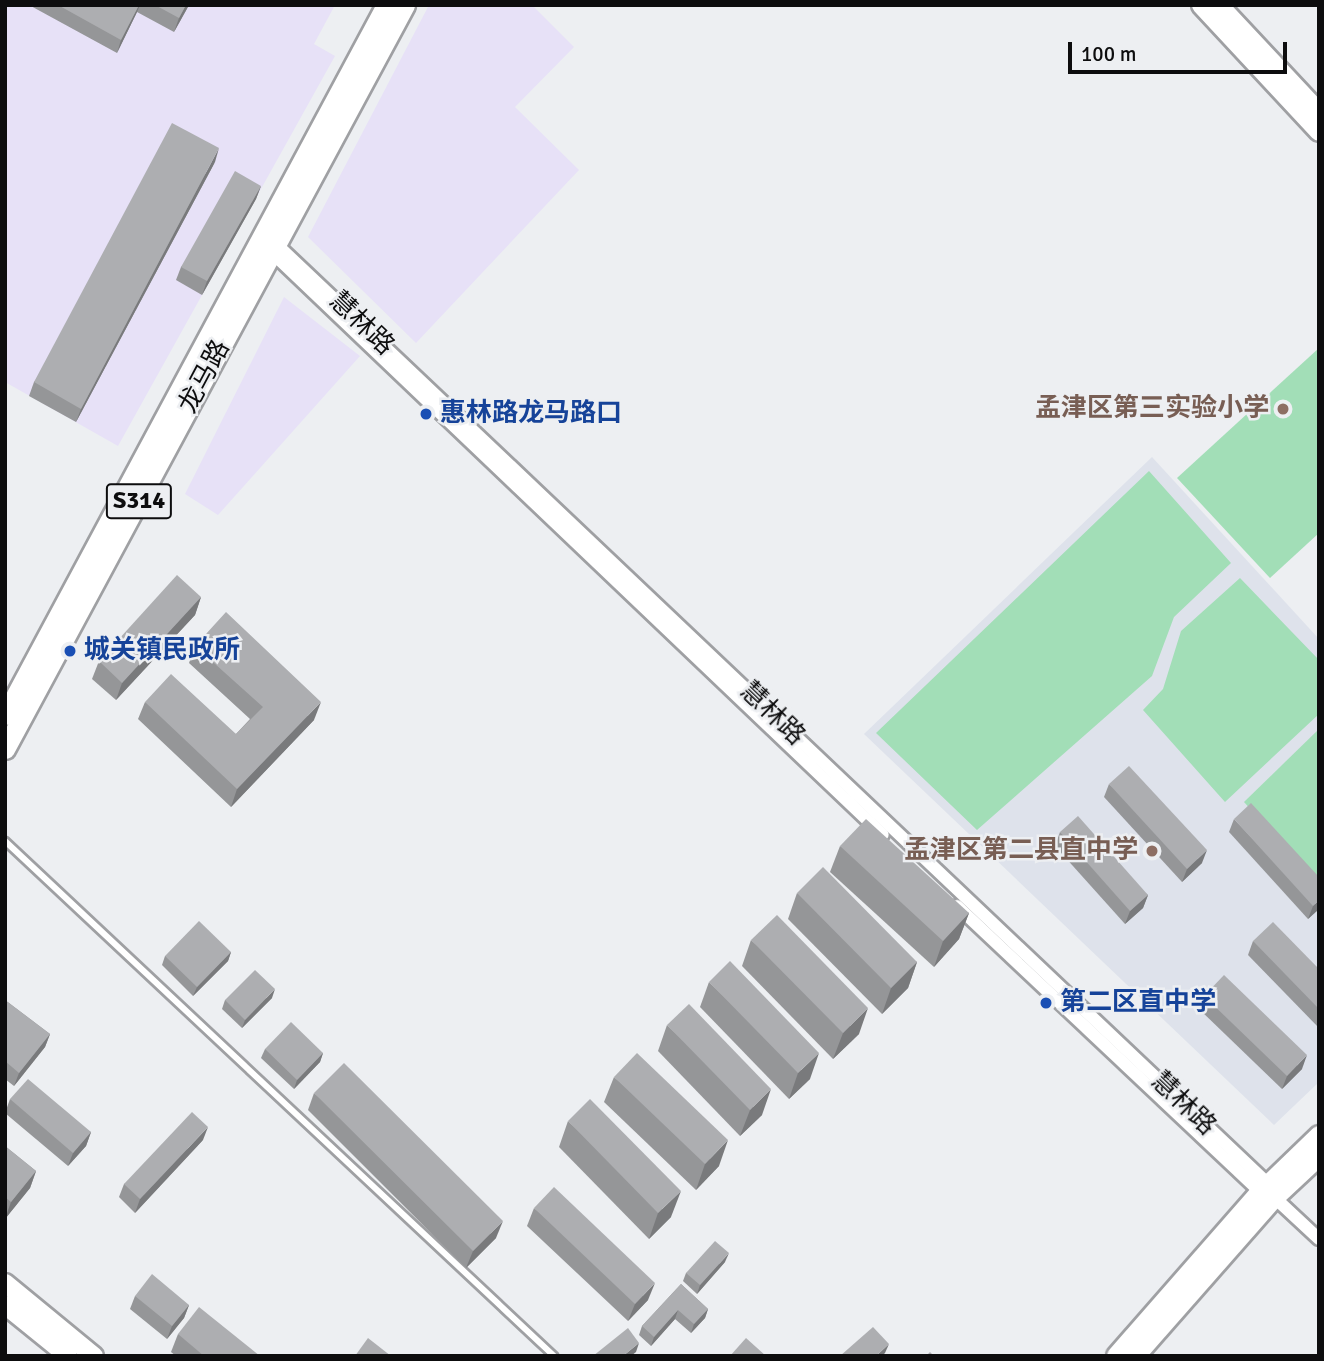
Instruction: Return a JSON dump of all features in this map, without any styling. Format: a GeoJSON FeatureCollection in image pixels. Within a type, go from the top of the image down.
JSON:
{"type":"FeatureCollection","features":[{"type":"Feature","properties":{"kind":"main road","name":"龙马路"},"geometry":{"type":"LineString","coordinates":[[5,749],[268,243],[386,5]]}},
{"type":"Feature","properties":{"kind":"main road","name":"龙马路"},"geometry":{"type":"LineString","coordinates":[[5,715],[268,243],[405,5]]}},
{"type":"Feature","properties":{"kind":"street"},"geometry":{"type":"LineString","coordinates":[[1201,5],[1319,132]]}},
{"type":"Feature","properties":{"kind":"street"},"geometry":{"type":"LineString","coordinates":[[1219,5],[1319,112]]}},
{"type":"Feature","properties":{"kind":"street","name":"慧林路"},"geometry":{"type":"LineString","coordinates":[[268,243],[1319,1239]]}},
{"type":"Feature","properties":{"kind":"street"},"geometry":{"type":"LineString","coordinates":[[1116,1356],[1319,1135]]}},
{"type":"Feature","properties":{"kind":"street"},"geometry":{"type":"LineString","coordinates":[[1136,1356],[1267,1192],[1319,1157]]}},
{"type":"Feature","properties":{"kind":"street"},"geometry":{"type":"LineString","coordinates":[[5,1283],[94,1356]]}},
{"type":"Feature","properties":{"kind":"street"},"geometry":{"type":"LineString","coordinates":[[5,1305],[68,1356]]}},
{"type":"Feature","properties":{"kind":"lane"},"geometry":{"type":"LineString","coordinates":[[5,841],[554,1356]]}},
{"type":"Feature","properties":{"kind":"shaded area"},"geometry":{"type":"Polygon","coordinates":[[[5,5],[335,5],[314,44],[335,56],[118,446],[5,382],[5,5]]]}},
{"type":"Feature","properties":{"kind":"shaded area"},"geometry":{"type":"Polygon","coordinates":[[[429,5],[532,5],[574,47],[515,107],[579,170],[416,343],[308,237],[429,5]]]}},
{"type":"Feature","properties":{"kind":"shaded area"},"geometry":{"type":"Polygon","coordinates":[[[284,297],[360,356],[218,515],[185,494],[284,297]]]}},
{"type":"Feature","properties":{"kind":"shaded area","name":"孟津区第二县直中学"},"geometry":{"type":"Polygon","coordinates":[[[1152,457],[1319,639],[1319,1082],[1274,1125],[864,734],[1152,457]]]}},
{"type":"Feature","properties":{"kind":"green space","name":"孟津区第三实验小学"},"geometry":{"type":"Polygon","coordinates":[[[1319,348],[1319,533],[1270,578],[1177,478],[1319,348]]]}},
{"type":"Feature","properties":{"kind":"green space"},"geometry":{"type":"Polygon","coordinates":[[[1149,471],[1231,563],[1174,617],[1152,676],[977,830],[876,733],[1149,471]]]}},
{"type":"Feature","properties":{"kind":"green space"},"geometry":{"type":"Polygon","coordinates":[[[1240,578],[1319,660],[1319,714],[1225,802],[1143,710],[1163,689],[1181,631],[1240,578]]]}},
{"type":"Feature","properties":{"kind":"green space"},"geometry":{"type":"Polygon","coordinates":[[[1319,729],[1319,886],[1244,802],[1319,729]]]}},
{"type":"Feature","properties":{"kind":"building"},"geometry":{"type":"Polygon","coordinates":[[[58,5],[139,5],[121,40],[58,5]]]}},
{"type":"Feature","properties":{"kind":"building"},"geometry":{"type":"Polygon","coordinates":[[[155,5],[186,5],[179,18],[155,5]]]}},
{"type":"Feature","properties":{"kind":"building"},"geometry":{"type":"Polygon","coordinates":[[[172,123],[219,148],[81,409],[34,382],[172,123]]]}},
{"type":"Feature","properties":{"kind":"building"},"geometry":{"type":"Polygon","coordinates":[[[235,171],[261,186],[207,281],[181,267],[235,171]]]}},
{"type":"Feature","properties":{"kind":"building"},"geometry":{"type":"Polygon","coordinates":[[[177,575],[201,597],[122,683],[99,661],[177,575]]]}},
{"type":"Feature","properties":{"kind":"building"},"geometry":{"type":"Polygon","coordinates":[[[226,612],[321,702],[237,789],[145,702],[171,674],[236,734],[263,707],[195,646],[226,612]]]}},
{"type":"Feature","properties":{"kind":"building"},"geometry":{"type":"Polygon","coordinates":[[[1129,766],[1207,850],[1187,869],[1109,784],[1129,766]]]}},
{"type":"Feature","properties":{"kind":"building"},"geometry":{"type":"Polygon","coordinates":[[[1251,803],[1319,877],[1319,900],[1313,906],[1234,819],[1251,803]]]}},
{"type":"Feature","properties":{"kind":"building"},"geometry":{"type":"Polygon","coordinates":[[[1078,816],[1148,895],[1130,911],[1060,832],[1078,816]]]}},
{"type":"Feature","properties":{"kind":"building"},"geometry":{"type":"Polygon","coordinates":[[[866,819],[969,913],[943,941],[840,846],[866,819]]]}},
{"type":"Feature","properties":{"kind":"building"},"geometry":{"type":"Polygon","coordinates":[[[823,867],[917,962],[891,988],[797,893],[823,867]]]}},
{"type":"Feature","properties":{"kind":"building"},"geometry":{"type":"Polygon","coordinates":[[[777,915],[868,1008],[843,1033],[751,940],[777,915]]]}},
{"type":"Feature","properties":{"kind":"building"},"geometry":{"type":"Polygon","coordinates":[[[199,921],[231,952],[197,987],[165,956],[199,921]]]}},
{"type":"Feature","properties":{"kind":"building"},"geometry":{"type":"Polygon","coordinates":[[[1273,922],[1319,969],[1319,1009],[1253,941],[1273,922]]]}},
{"type":"Feature","properties":{"kind":"building"},"geometry":{"type":"Polygon","coordinates":[[[730,961],[819,1053],[798,1073],[709,982],[730,961]]]}},
{"type":"Feature","properties":{"kind":"building"},"geometry":{"type":"Polygon","coordinates":[[[255,970],[275,989],[245,1020],[225,1000],[255,970]]]}},
{"type":"Feature","properties":{"kind":"building"},"geometry":{"type":"Polygon","coordinates":[[[1224,975],[1307,1055],[1287,1076],[1204,996],[1224,975]]]}},
{"type":"Feature","properties":{"kind":"building"},"geometry":{"type":"Polygon","coordinates":[[[5,1000],[50,1034],[19,1073],[5,1061],[5,1000]]]}},
{"type":"Feature","properties":{"kind":"building"},"geometry":{"type":"Polygon","coordinates":[[[689,1004],[771,1089],[750,1110],[667,1025],[689,1004]]]}},
{"type":"Feature","properties":{"kind":"building"},"geometry":{"type":"Polygon","coordinates":[[[291,1022],[323,1053],[297,1080],[265,1049],[291,1022]]]}},
{"type":"Feature","properties":{"kind":"building"},"geometry":{"type":"Polygon","coordinates":[[[637,1053],[728,1140],[705,1164],[614,1077],[637,1053]]]}},
{"type":"Feature","properties":{"kind":"building"},"geometry":{"type":"Polygon","coordinates":[[[344,1063],[503,1221],[473,1251],[314,1093],[344,1063]]]}},
{"type":"Feature","properties":{"kind":"building"},"geometry":{"type":"Polygon","coordinates":[[[28,1079],[91,1132],[73,1153],[10,1099],[28,1079]]]}},
{"type":"Feature","properties":{"kind":"building"},"geometry":{"type":"Polygon","coordinates":[[[590,1099],[681,1191],[658,1213],[568,1121],[590,1099]]]}},
{"type":"Feature","properties":{"kind":"building"},"geometry":{"type":"Polygon","coordinates":[[[192,1112],[208,1127],[140,1199],[124,1184],[192,1112]]]}},
{"type":"Feature","properties":{"kind":"building"},"geometry":{"type":"Polygon","coordinates":[[[5,1146],[36,1171],[11,1202],[5,1197],[5,1146]]]}},
{"type":"Feature","properties":{"kind":"building"},"geometry":{"type":"Polygon","coordinates":[[[554,1187],[655,1283],[635,1304],[534,1208],[554,1187]]]}},
{"type":"Feature","properties":{"kind":"building"},"geometry":{"type":"Polygon","coordinates":[[[715,1241],[729,1253],[700,1285],[686,1273],[715,1241]]]}},
{"type":"Feature","properties":{"kind":"building"},"geometry":{"type":"Polygon","coordinates":[[[152,1274],[189,1305],[172,1326],[135,1296],[152,1274]]]}},
{"type":"Feature","properties":{"kind":"building"},"geometry":{"type":"Polygon","coordinates":[[[681,1284],[708,1309],[694,1324],[678,1310],[654,1337],[642,1326],[681,1284]]]}},
{"type":"Feature","properties":{"kind":"building"},"geometry":{"type":"Polygon","coordinates":[[[199,1307],[260,1356],[204,1356],[178,1334],[199,1307]]]}},
{"type":"Feature","properties":{"kind":"building"},"geometry":{"type":"Polygon","coordinates":[[[873,1327],[889,1344],[876,1356],[840,1356],[873,1327]]]}},
{"type":"Feature","properties":{"kind":"building"},"geometry":{"type":"Polygon","coordinates":[[[628,1328],[639,1343],[623,1356],[593,1356],[628,1328]]]}},
{"type":"Feature","properties":{"kind":"building"},"geometry":{"type":"Polygon","coordinates":[[[368,1338],[391,1356],[355,1356],[368,1338]]]}},
{"type":"Feature","properties":{"kind":"building"},"geometry":{"type":"Polygon","coordinates":[[[746,1338],[766,1356],[730,1356],[746,1338]]]}},
{"type":"Feature","properties":{"kind":"place","name":"孟津区第三实验小学"},"geometry":{"type":"Point","coordinates":[1283,409]}},
{"type":"Feature","properties":{"kind":"place","name":"惠林路龙马路口"},"geometry":{"type":"Point","coordinates":[426,414]}},
{"type":"Feature","properties":{"kind":"place","name":"城关镇民政所"},"geometry":{"type":"Point","coordinates":[70,651]}},
{"type":"Feature","properties":{"kind":"place","name":"孟津区第二县直中学"},"geometry":{"type":"Point","coordinates":[1152,851]}},
{"type":"Feature","properties":{"kind":"place","name":"第二区直中学"},"geometry":{"type":"Point","coordinates":[1046,1003]}}]}
